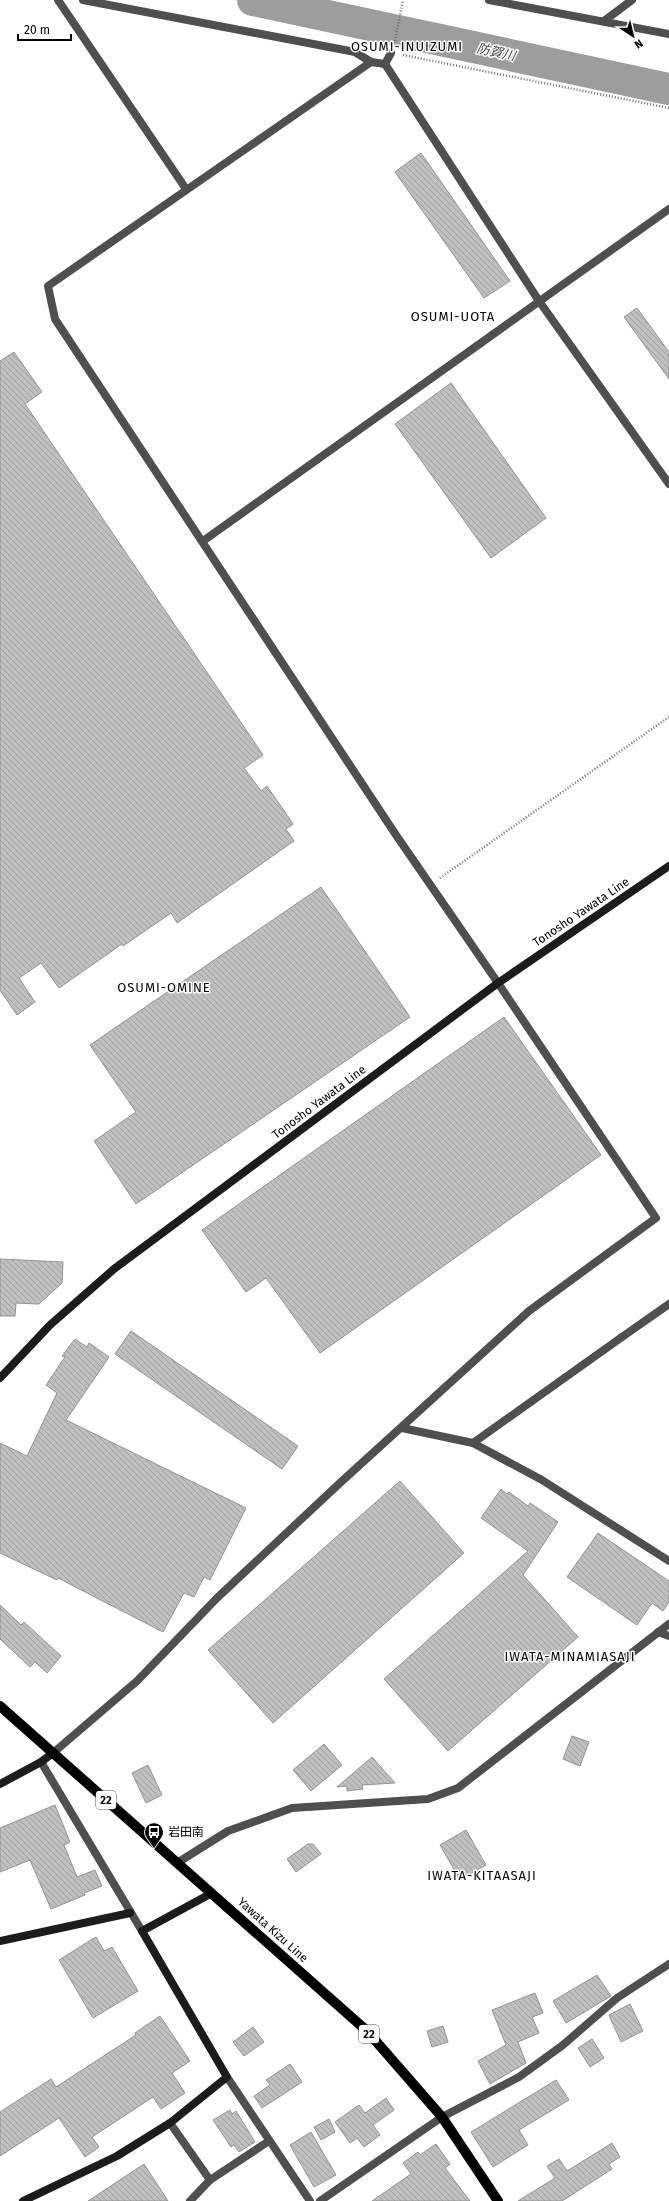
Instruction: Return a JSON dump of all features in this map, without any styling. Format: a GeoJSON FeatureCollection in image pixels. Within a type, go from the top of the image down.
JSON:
{"type":"FeatureCollection","features":[{"type":"Feature","properties":{"kind":"main road","name":"Tonosho Yawata Line"},"geometry":{"type":"LineString","coordinates":[[0,1378],[50,1325],[114,1269],[498,983],[669,866]]}},
{"type":"Feature","properties":{"kind":"main road","name":"Yawata Kizu Line"},"geometry":{"type":"LineString","coordinates":[[0,1706],[367,2031],[442,2117],[498,2201]]}},
{"type":"Feature","properties":{"kind":"main road"},"geometry":{"type":"LineString","coordinates":[[0,1784],[41,1762],[52,1753]]}},
{"type":"Feature","properties":{"kind":"main road"},"geometry":{"type":"LineString","coordinates":[[23,2201],[117,2156],[170,2123],[227,2077],[142,1931],[212,1893]]}},
{"type":"Feature","properties":{"kind":"main road"},"geometry":{"type":"LineString","coordinates":[[0,1941],[130,1913]]}},
{"type":"Feature","properties":{"kind":"street"},"geometry":{"type":"LineString","coordinates":[[58,0],[186,188]]}},
{"type":"Feature","properties":{"kind":"street"},"geometry":{"type":"LineString","coordinates":[[83,0],[355,52],[372,62],[386,64],[540,301],[669,484]]}},
{"type":"Feature","properties":{"kind":"street"},"geometry":{"type":"LineString","coordinates":[[489,0],[669,34]]}},
{"type":"Feature","properties":{"kind":"street"},"geometry":{"type":"LineString","coordinates":[[604,21],[632,0]]}},
{"type":"Feature","properties":{"kind":"street"},"geometry":{"type":"LineString","coordinates":[[386,64],[391,53]]}},
{"type":"Feature","properties":{"kind":"street"},"geometry":{"type":"LineString","coordinates":[[52,1753],[137,1681],[217,1598],[341,1482],[529,1311],[656,1218],[498,983],[429,885],[55,319],[48,286],[186,188],[372,62]]}},
{"type":"Feature","properties":{"kind":"street"},"geometry":{"type":"LineString","coordinates":[[203,541],[669,208]]}},
{"type":"Feature","properties":{"kind":"street"},"geometry":{"type":"LineString","coordinates":[[473,1443],[669,1304]]}},
{"type":"Feature","properties":{"kind":"street"},"geometry":{"type":"LineString","coordinates":[[402,1428],[473,1443],[542,1480],[669,1561]]}},
{"type":"Feature","properties":{"kind":"street"},"geometry":{"type":"LineString","coordinates":[[177,1863],[228,1831],[292,1808],[428,1799],[458,1788],[669,1624]]}},
{"type":"Feature","properties":{"kind":"street"},"geometry":{"type":"LineString","coordinates":[[658,1632],[669,1636]]}},
{"type":"Feature","properties":{"kind":"street"},"geometry":{"type":"LineString","coordinates":[[41,1762],[142,1931]]}},
{"type":"Feature","properties":{"kind":"street"},"geometry":{"type":"LineString","coordinates":[[320,2201],[442,2117],[519,2077],[563,2046],[617,1998],[669,1964]]}},
{"type":"Feature","properties":{"kind":"street"},"geometry":{"type":"LineString","coordinates":[[227,2077],[310,2201]]}},
{"type":"Feature","properties":{"kind":"street"},"geometry":{"type":"LineString","coordinates":[[170,2123],[210,2180]]}},
{"type":"Feature","properties":{"kind":"street"},"geometry":{"type":"LineString","coordinates":[[190,2201],[210,2180],[269,2141]]}},
{"type":"Feature","properties":{"kind":"path"},"geometry":{"type":"LineString","coordinates":[[403,0],[391,53],[669,108]]}},
{"type":"Feature","properties":{"kind":"path"},"geometry":{"type":"LineString","coordinates":[[429,885],[669,717]]}},
{"type":"Feature","properties":{"kind":"building"},"geometry":{"type":"Polygon","coordinates":[[[421,153],[510,281],[484,298],[395,172],[421,153]]]}},
{"type":"Feature","properties":{"kind":"building"},"geometry":{"type":"Polygon","coordinates":[[[637,308],[669,352],[669,379],[624,317],[637,308]]]}},
{"type":"Feature","properties":{"kind":"building"},"geometry":{"type":"Polygon","coordinates":[[[14,352],[42,392],[25,404],[263,755],[244,768],[261,791],[267,786],[293,824],[286,829],[294,841],[177,923],[171,913],[123,946],[122,944],[59,988],[41,963],[19,978],[35,1002],[17,1015],[0,990],[0,361],[14,352]]]}},
{"type":"Feature","properties":{"kind":"building"},"geometry":{"type":"Polygon","coordinates":[[[451,383],[546,518],[491,558],[395,424],[451,383]]]}},
{"type":"Feature","properties":{"kind":"building"},"geometry":{"type":"Polygon","coordinates":[[[321,887],[410,1017],[136,1204],[94,1141],[136,1112],[90,1045],[321,887]]]}},
{"type":"Feature","properties":{"kind":"building"},"geometry":{"type":"Polygon","coordinates":[[[504,1017],[601,1155],[320,1353],[266,1278],[246,1292],[202,1230],[504,1017]]]}},
{"type":"Feature","properties":{"kind":"building"},"geometry":{"type":"Polygon","coordinates":[[[0,1259],[63,1262],[62,1283],[39,1304],[16,1303],[15,1316],[0,1316],[0,1259]]]}},
{"type":"Feature","properties":{"kind":"building"},"geometry":{"type":"Polygon","coordinates":[[[131,1331],[298,1446],[282,1469],[115,1354],[131,1331]]]}},
{"type":"Feature","properties":{"kind":"building"},"geometry":{"type":"Polygon","coordinates":[[[75,1339],[87,1347],[89,1343],[109,1357],[66,1420],[246,1508],[210,1580],[204,1577],[194,1597],[184,1593],[163,1632],[58,1578],[57,1580],[0,1553],[0,1443],[27,1456],[57,1393],[46,1385],[65,1357],[62,1356],[75,1339]]]}},
{"type":"Feature","properties":{"kind":"building"},"geometry":{"type":"Polygon","coordinates":[[[400,1481],[464,1553],[273,1723],[208,1650],[400,1481]]]}},
{"type":"Feature","properties":{"kind":"building"},"geometry":{"type":"Polygon","coordinates":[[[501,1489],[507,1494],[509,1492],[528,1506],[530,1503],[558,1522],[523,1575],[578,1637],[448,1751],[384,1679],[528,1551],[481,1518],[501,1489]]]}},
{"type":"Feature","properties":{"kind":"building"},"geometry":{"type":"Polygon","coordinates":[[[598,1533],[669,1581],[669,1602],[663,1611],[652,1603],[637,1625],[567,1577],[598,1533]]]}},
{"type":"Feature","properties":{"kind":"building"},"geometry":{"type":"Polygon","coordinates":[[[0,1605],[21,1625],[24,1622],[61,1656],[47,1673],[35,1662],[30,1667],[0,1639],[0,1605]]]}},
{"type":"Feature","properties":{"kind":"building"},"geometry":{"type":"Polygon","coordinates":[[[572,1736],[589,1742],[580,1766],[563,1759],[572,1736]]]}},
{"type":"Feature","properties":{"kind":"building"},"geometry":{"type":"Polygon","coordinates":[[[324,1744],[342,1765],[311,1791],[293,1770],[324,1744]]]}},
{"type":"Feature","properties":{"kind":"building"},"geometry":{"type":"Polygon","coordinates":[[[372,1757],[395,1783],[362,1785],[363,1789],[347,1791],[347,1786],[337,1787],[372,1757]]]}},
{"type":"Feature","properties":{"kind":"building"},"geometry":{"type":"Polygon","coordinates":[[[148,1765],[162,1795],[146,1803],[132,1773],[148,1765]]]}},
{"type":"Feature","properties":{"kind":"building"},"geometry":{"type":"Polygon","coordinates":[[[55,1805],[70,1842],[64,1845],[77,1877],[95,1870],[102,1886],[84,1893],[85,1895],[51,1909],[30,1860],[0,1872],[0,1828],[55,1805]]]}},
{"type":"Feature","properties":{"kind":"building"},"geometry":{"type":"Polygon","coordinates":[[[466,1830],[486,1865],[460,1880],[440,1845],[466,1830]]]}},
{"type":"Feature","properties":{"kind":"building"},"geometry":{"type":"Polygon","coordinates":[[[308,1844],[313,1844],[321,1854],[296,1872],[287,1859],[308,1844]]]}},
{"type":"Feature","properties":{"kind":"building"},"geometry":{"type":"Polygon","coordinates":[[[96,1937],[104,1951],[112,1947],[138,1991],[93,2018],[59,1960],[96,1937]]]}},
{"type":"Feature","properties":{"kind":"building"},"geometry":{"type":"Polygon","coordinates":[[[597,1975],[611,1996],[566,2023],[553,2001],[597,1975]]]}},
{"type":"Feature","properties":{"kind":"building"},"geometry":{"type":"Polygon","coordinates":[[[535,1993],[543,2013],[532,2017],[539,2033],[518,2042],[526,2063],[490,2084],[478,2061],[506,2045],[492,2010],[535,1993]]]}},
{"type":"Feature","properties":{"kind":"building"},"geometry":{"type":"Polygon","coordinates":[[[630,2004],[643,2031],[621,2042],[609,2015],[630,2004]]]}},
{"type":"Feature","properties":{"kind":"building"},"geometry":{"type":"Polygon","coordinates":[[[160,2016],[190,2061],[172,2073],[185,2093],[161,2109],[153,2097],[92,2137],[99,2147],[85,2157],[59,2118],[0,2156],[0,2112],[51,2079],[56,2087],[136,2035],[135,2033],[160,2016]]]}},
{"type":"Feature","properties":{"kind":"building"},"geometry":{"type":"Polygon","coordinates":[[[443,2026],[448,2042],[432,2047],[427,2031],[443,2026]]]}},
{"type":"Feature","properties":{"kind":"building"},"geometry":{"type":"Polygon","coordinates":[[[253,2027],[264,2042],[244,2056],[233,2042],[253,2027]]]}},
{"type":"Feature","properties":{"kind":"building"},"geometry":{"type":"Polygon","coordinates":[[[592,2039],[604,2058],[590,2067],[578,2048],[592,2039]]]}},
{"type":"Feature","properties":{"kind":"building"},"geometry":{"type":"Polygon","coordinates":[[[290,2064],[302,2082],[262,2108],[254,2096],[270,2085],[266,2080],[290,2064]]]}},
{"type":"Feature","properties":{"kind":"building"},"geometry":{"type":"Polygon","coordinates":[[[556,2080],[569,2100],[519,2130],[528,2145],[493,2167],[471,2132],[556,2080]]]}},
{"type":"Feature","properties":{"kind":"building"},"geometry":{"type":"Polygon","coordinates":[[[386,2098],[394,2110],[373,2125],[380,2135],[364,2147],[357,2138],[350,2143],[335,2122],[359,2105],[365,2113],[386,2098]]]}},
{"type":"Feature","properties":{"kind":"building"},"geometry":{"type":"Polygon","coordinates":[[[230,2110],[232,2114],[236,2111],[255,2142],[239,2152],[234,2145],[231,2147],[213,2120],[230,2110]]]}},
{"type":"Feature","properties":{"kind":"building"},"geometry":{"type":"Polygon","coordinates":[[[329,2119],[335,2132],[321,2140],[314,2127],[329,2119]]]}},
{"type":"Feature","properties":{"kind":"building"},"geometry":{"type":"Polygon","coordinates":[[[311,2132],[336,2175],[314,2187],[290,2145],[311,2132]]]}},
{"type":"Feature","properties":{"kind":"building"},"geometry":{"type":"Polygon","coordinates":[[[612,2143],[620,2157],[609,2164],[612,2169],[562,2201],[518,2201],[555,2178],[547,2166],[559,2159],[567,2171],[612,2143]]]}},
{"type":"Feature","properties":{"kind":"building"},"geometry":{"type":"Polygon","coordinates":[[[436,2144],[450,2164],[445,2168],[470,2201],[372,2201],[411,2174],[403,2163],[418,2152],[420,2155],[436,2144]]]}},
{"type":"Feature","properties":{"kind":"building"},"geometry":{"type":"Polygon","coordinates":[[[144,2164],[168,2201],[88,2201],[144,2164]]]}},
{"type":"Feature","properties":{"kind":"waterway","name":"防賀川"},"geometry":{"type":"LineString","coordinates":[[253,0],[669,89]]}},
{"type":"Feature","properties":{"kind":"place","name":"岩田南"},"geometry":{"type":"Point","coordinates":[154,1849]}},
{"type":"Feature","properties":{"kind":"district","name":"OSUMI-INUIZUMI"},"geometry":{"type":"Point","coordinates":[407,46]}},
{"type":"Feature","properties":{"kind":"district","name":"OSUMI-UOTA"},"geometry":{"type":"Point","coordinates":[453,316]}},
{"type":"Feature","properties":{"kind":"district","name":"OSUMI-OMINE"},"geometry":{"type":"Point","coordinates":[164,987]}},
{"type":"Feature","properties":{"kind":"district","name":"IWATA-MINAMIASAJI"},"geometry":{"type":"Point","coordinates":[570,1656]}},
{"type":"Feature","properties":{"kind":"district","name":"IWATA-KITAASAJI"},"geometry":{"type":"Point","coordinates":[482,1875]}}]}
